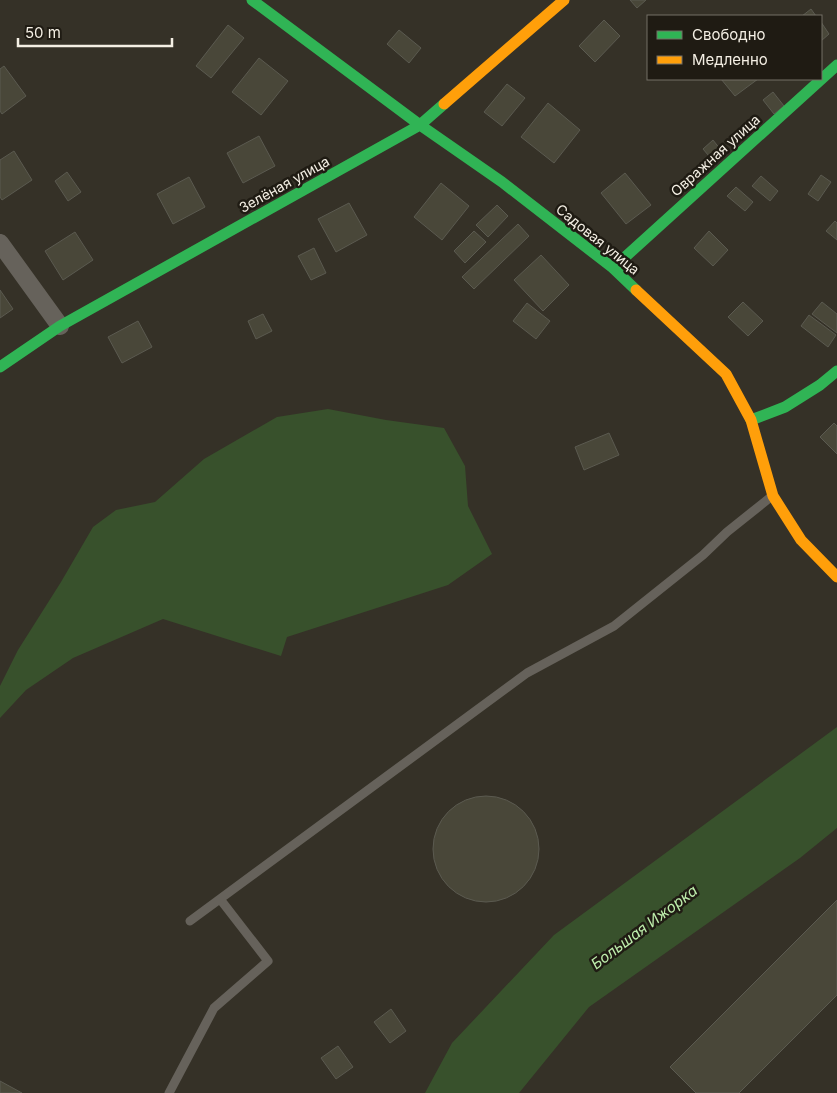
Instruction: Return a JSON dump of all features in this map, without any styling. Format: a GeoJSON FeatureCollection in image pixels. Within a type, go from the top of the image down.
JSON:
{"type":"FeatureCollection","features":[{"type":"Feature","properties":{"kind":"street","name":"Садовая улица"},"geometry":{"type":"LineString","coordinates":[[252,0],[420,125],[502,182],[613,268],[726,374],[751,420],[773,496],[801,540],[837,577]]}},
{"type":"Feature","properties":{"kind":"street","name":"Зелёная улица"},"geometry":{"type":"LineString","coordinates":[[0,367],[60,326],[420,125],[564,0]]}},
{"type":"Feature","properties":{"kind":"street","name":"Овражная улица"},"geometry":{"type":"LineString","coordinates":[[822,79],[837,65]]}},
{"type":"Feature","properties":{"kind":"street","name":"Овражная улица"},"geometry":{"type":"LineString","coordinates":[[613,268],[820,80]]}},
{"type":"Feature","properties":{"kind":"street"},"geometry":{"type":"LineString","coordinates":[[0,243],[60,326]]}},
{"type":"Feature","properties":{"kind":"street"},"geometry":{"type":"LineString","coordinates":[[751,420],[785,407],[820,385],[837,371]]}},
{"type":"Feature","properties":{"kind":"lane"},"geometry":{"type":"LineString","coordinates":[[190,921],[527,673],[614,626],[703,556],[727,532],[773,496]]}},
{"type":"Feature","properties":{"kind":"lane"},"geometry":{"type":"LineString","coordinates":[[169,1093],[214,1008],[268,961],[220,899]]}},
{"type":"Feature","properties":{"kind":"water"},"geometry":{"type":"Polygon","coordinates":[[[328,409],[444,428],[465,466],[468,506],[492,554],[448,585],[287,637],[281,656],[163,619],[73,658],[26,690],[0,718],[0,686],[18,650],[93,527],[116,510],[155,502],[204,459],[277,417],[328,409]]]}},
{"type":"Feature","properties":{"kind":"water","name":"Большая Ижорка"},"geometry":{"type":"Polygon","coordinates":[[[837,727],[837,828],[800,858],[589,1007],[519,1093],[425,1093],[452,1043],[554,935],[837,727]]]}},
{"type":"Feature","properties":{"kind":"building"},"geometry":{"type":"Polygon","coordinates":[[[630,0],[646,0],[637,8],[630,0]]]}},
{"type":"Feature","properties":{"kind":"building"},"geometry":{"type":"Polygon","coordinates":[[[811,9],[815,15],[803,15],[811,9]]]}},
{"type":"Feature","properties":{"kind":"building"},"geometry":{"type":"Polygon","coordinates":[[[604,20],[620,36],[595,62],[579,46],[604,20]]]}},
{"type":"Feature","properties":{"kind":"building"},"geometry":{"type":"Polygon","coordinates":[[[822,24],[829,34],[822,40],[822,24]]]}},
{"type":"Feature","properties":{"kind":"building"},"geometry":{"type":"Polygon","coordinates":[[[228,25],[244,38],[211,78],[196,66],[228,25]]]}},
{"type":"Feature","properties":{"kind":"building"},"geometry":{"type":"Polygon","coordinates":[[[399,30],[421,48],[409,63],[387,44],[399,30]]]}},
{"type":"Feature","properties":{"kind":"building"},"geometry":{"type":"Polygon","coordinates":[[[259,58],[288,81],[261,115],[232,92],[259,58]]]}},
{"type":"Feature","properties":{"kind":"building"},"geometry":{"type":"Polygon","coordinates":[[[4,66],[26,96],[2,114],[0,111],[0,69],[4,66]]]}},
{"type":"Feature","properties":{"kind":"building"},"geometry":{"type":"Polygon","coordinates":[[[722,80],[757,80],[735,96],[722,80]]]}},
{"type":"Feature","properties":{"kind":"building"},"geometry":{"type":"Polygon","coordinates":[[[507,84],[525,98],[502,126],[484,112],[507,84]]]}},
{"type":"Feature","properties":{"kind":"building"},"geometry":{"type":"Polygon","coordinates":[[[773,92],[784,106],[774,114],[763,100],[773,92]]]}},
{"type":"Feature","properties":{"kind":"building"},"geometry":{"type":"Polygon","coordinates":[[[548,103],[580,130],[554,163],[521,137],[548,103]]]}},
{"type":"Feature","properties":{"kind":"building"},"geometry":{"type":"Polygon","coordinates":[[[259,136],[275,166],[243,183],[227,153],[259,136]]]}},
{"type":"Feature","properties":{"kind":"building"},"geometry":{"type":"Polygon","coordinates":[[[713,140],[724,154],[714,162],[703,149],[713,140]]]}},
{"type":"Feature","properties":{"kind":"building"},"geometry":{"type":"Polygon","coordinates":[[[14,151],[32,180],[2,200],[0,197],[0,160],[14,151]]]}},
{"type":"Feature","properties":{"kind":"building"},"geometry":{"type":"Polygon","coordinates":[[[67,172],[81,192],[68,201],[55,181],[67,172]]]}},
{"type":"Feature","properties":{"kind":"building"},"geometry":{"type":"Polygon","coordinates":[[[625,173],[651,205],[626,224],[601,193],[625,173]]]}},
{"type":"Feature","properties":{"kind":"building"},"geometry":{"type":"Polygon","coordinates":[[[821,175],[831,182],[818,201],[808,194],[821,175]]]}},
{"type":"Feature","properties":{"kind":"building"},"geometry":{"type":"Polygon","coordinates":[[[761,176],[778,191],[770,201],[752,186],[761,176]]]}},
{"type":"Feature","properties":{"kind":"building"},"geometry":{"type":"Polygon","coordinates":[[[189,177],[205,207],[173,224],[157,194],[189,177]]]}},
{"type":"Feature","properties":{"kind":"building"},"geometry":{"type":"Polygon","coordinates":[[[441,183],[469,206],[442,240],[414,217],[441,183]]]}},
{"type":"Feature","properties":{"kind":"building"},"geometry":{"type":"Polygon","coordinates":[[[736,187],[753,202],[745,211],[727,196],[736,187]]]}},
{"type":"Feature","properties":{"kind":"building"},"geometry":{"type":"Polygon","coordinates":[[[349,203],[367,235],[336,252],[318,219],[349,203]]]}},
{"type":"Feature","properties":{"kind":"building"},"geometry":{"type":"Polygon","coordinates":[[[497,205],[508,216],[488,237],[476,225],[497,205]]]}},
{"type":"Feature","properties":{"kind":"building"},"geometry":{"type":"Polygon","coordinates":[[[835,221],[837,223],[837,240],[826,231],[835,221]]]}},
{"type":"Feature","properties":{"kind":"building"},"geometry":{"type":"Polygon","coordinates":[[[518,224],[529,236],[474,289],[462,277],[518,224]]]}},
{"type":"Feature","properties":{"kind":"building"},"geometry":{"type":"Polygon","coordinates":[[[474,231],[486,242],[465,263],[454,251],[474,231]]]}},
{"type":"Feature","properties":{"kind":"building"},"geometry":{"type":"Polygon","coordinates":[[[709,231],[728,250],[713,266],[694,248],[709,231]]]}},
{"type":"Feature","properties":{"kind":"building"},"geometry":{"type":"Polygon","coordinates":[[[75,232],[93,260],[63,280],[45,251],[75,232]]]}},
{"type":"Feature","properties":{"kind":"building"},"geometry":{"type":"Polygon","coordinates":[[[314,248],[326,273],[311,280],[298,256],[314,248]]]}},
{"type":"Feature","properties":{"kind":"building"},"geometry":{"type":"Polygon","coordinates":[[[541,255],[569,285],[543,311],[514,280],[541,255]]]}},
{"type":"Feature","properties":{"kind":"building"},"geometry":{"type":"Polygon","coordinates":[[[0,290],[13,309],[0,318],[0,290]]]}},
{"type":"Feature","properties":{"kind":"building"},"geometry":{"type":"Polygon","coordinates":[[[743,302],[763,321],[748,336],[728,317],[743,302]]]}},
{"type":"Feature","properties":{"kind":"building"},"geometry":{"type":"Polygon","coordinates":[[[822,302],[837,314],[837,333],[812,314],[822,302]]]}},
{"type":"Feature","properties":{"kind":"building"},"geometry":{"type":"Polygon","coordinates":[[[527,303],[550,321],[536,339],[513,321],[527,303]]]}},
{"type":"Feature","properties":{"kind":"building"},"geometry":{"type":"Polygon","coordinates":[[[263,314],[272,331],[256,339],[248,321],[263,314]]]}},
{"type":"Feature","properties":{"kind":"building"},"geometry":{"type":"Polygon","coordinates":[[[809,315],[836,335],[828,347],[801,326],[809,315]]]}},
{"type":"Feature","properties":{"kind":"building"},"geometry":{"type":"Polygon","coordinates":[[[138,321],[152,347],[122,363],[108,337],[138,321]]]}},
{"type":"Feature","properties":{"kind":"building"},"geometry":{"type":"Polygon","coordinates":[[[834,423],[837,426],[837,454],[820,437],[834,423]]]}},
{"type":"Feature","properties":{"kind":"building"},"geometry":{"type":"Polygon","coordinates":[[[609,433],[619,455],[584,470],[575,447],[609,433]]]}},
{"type":"Feature","properties":{"kind":"building"},"geometry":{"type":"Polygon","coordinates":[[[486,796],[506,800],[523,812],[535,829],[539,849],[535,869],[523,886],[506,898],[486,902],[466,898],[449,886],[437,869],[433,849],[437,829],[449,812],[466,800],[486,796]]]}},
{"type":"Feature","properties":{"kind":"building"},"geometry":{"type":"Polygon","coordinates":[[[837,900],[837,995],[739,1093],[696,1093],[670,1067],[837,900]]]}},
{"type":"Feature","properties":{"kind":"building"},"geometry":{"type":"Polygon","coordinates":[[[391,1009],[406,1031],[390,1043],[374,1022],[391,1009]]]}},
{"type":"Feature","properties":{"kind":"building"},"geometry":{"type":"Polygon","coordinates":[[[338,1046],[353,1067],[336,1079],[321,1058],[338,1046]]]}},
{"type":"Feature","properties":{"kind":"building"},"geometry":{"type":"Polygon","coordinates":[[[0,1081],[22,1093],[0,1093],[0,1081]]]}},
{"type":"Feature","properties":{"kind":"traffic: fast"},"geometry":{"type":"LineString","coordinates":[[252,0],[420,125],[502,182],[613,268],[636,290]]}},
{"type":"Feature","properties":{"kind":"traffic: fast"},"geometry":{"type":"LineString","coordinates":[[822,79],[837,65]]}},
{"type":"Feature","properties":{"kind":"traffic: fast"},"geometry":{"type":"LineString","coordinates":[[613,268],[820,80]]}},
{"type":"Feature","properties":{"kind":"traffic: fast"},"geometry":{"type":"LineString","coordinates":[[0,367],[60,326],[420,125],[444,104]]}},
{"type":"Feature","properties":{"kind":"traffic: fast"},"geometry":{"type":"LineString","coordinates":[[751,420],[785,407],[820,385],[837,371]]}},
{"type":"Feature","properties":{"kind":"traffic: slow"},"geometry":{"type":"LineString","coordinates":[[444,104],[564,0]]}},
{"type":"Feature","properties":{"kind":"traffic: slow"},"geometry":{"type":"LineString","coordinates":[[636,290],[726,374],[751,420],[773,496],[801,540],[837,577]]}}]}
